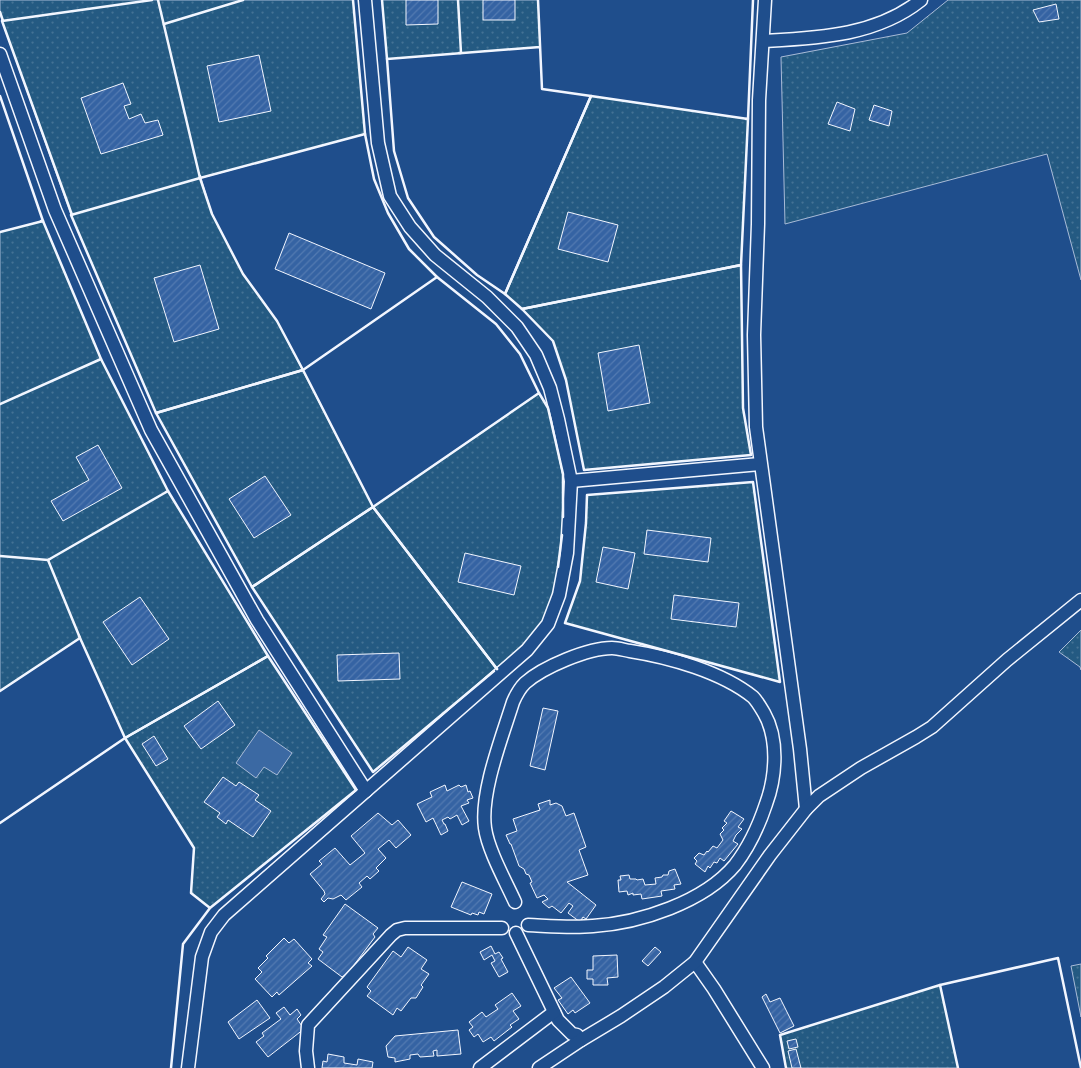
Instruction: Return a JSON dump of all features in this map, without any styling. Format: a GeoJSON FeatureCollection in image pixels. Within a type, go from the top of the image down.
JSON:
{"type":"FeatureCollection","features":[{"type":"Feature","properties":{"kind":"street"},"geometry":{"type":"LineString","coordinates":[[188,1068],[202,957],[211,932],[224,915],[527,650],[548,624],[559,595],[567,553],[571,481],[550,388],[536,355],[517,327],[493,303],[435,255],[410,227],[390,196],[378,144],[365,0]]}},
{"type":"Feature","properties":{"kind":"street"},"geometry":{"type":"LineString","coordinates":[[765,0],[760,100],[754,334],[756,426],[796,719],[806,809]]}},
{"type":"Feature","properties":{"kind":"street"},"geometry":{"type":"LineString","coordinates":[[763,41],[821,38],[855,31],[876,25],[896,16],[921,0]]}},
{"type":"Feature","properties":{"kind":"street"},"geometry":{"type":"LineString","coordinates":[[0,54],[55,210],[151,430],[257,620],[366,791]]}},
{"type":"Feature","properties":{"kind":"street"},"geometry":{"type":"LineString","coordinates":[[571,481],[760,464]]}},
{"type":"Feature","properties":{"kind":"street"},"geometry":{"type":"LineString","coordinates":[[539,1068],[622,1016],[657,992],[695,962],[770,855],[806,809],[819,796],[861,768],[916,738],[932,727],[1007,660],[1081,600]]}},
{"type":"Feature","properties":{"kind":"street"},"geometry":{"type":"LineString","coordinates":[[515,902],[491,848],[485,830],[484,815],[488,790],[513,702],[524,684],[534,676],[558,663],[586,652],[611,648],[648,654],[694,667],[725,679],[755,698],[765,714],[771,730],[774,752],[773,776],[770,793],[753,837],[735,865],[718,881],[695,897],[658,913],[626,921],[593,926],[528,925]]}},
{"type":"Feature","properties":{"kind":"street"},"geometry":{"type":"LineString","coordinates":[[308,1068],[306,1051],[308,1025],[397,930],[405,928],[502,928]]}},
{"type":"Feature","properties":{"kind":"street"},"geometry":{"type":"LineString","coordinates":[[516,933],[558,1020],[581,1040]]}},
{"type":"Feature","properties":{"kind":"street"},"geometry":{"type":"LineString","coordinates":[[695,962],[763,1068]]}},
{"type":"Feature","properties":{"kind":"street"},"geometry":{"type":"LineString","coordinates":[[480,1068],[554,1012]]}},
{"type":"Feature","properties":{"kind":"shaded area"},"geometry":{"type":"Polygon","coordinates":[[[0,0],[353,0],[365,134],[201,178],[212,214],[243,274],[277,321],[373,507],[539,393],[548,408],[563,474],[563,525],[556,589],[542,626],[507,661],[373,772],[252,587],[156,413],[71,215],[2,21],[0,0]]]}},
{"type":"Feature","properties":{"kind":"shaded area"},"geometry":{"type":"Polygon","coordinates":[[[382,0],[538,0],[540,47],[387,59],[382,0]]]}},
{"type":"Feature","properties":{"kind":"shaded area"},"geometry":{"type":"Polygon","coordinates":[[[948,0],[1081,0],[1081,280],[1047,154],[785,224],[781,57],[907,33],[948,0]]]}},
{"type":"Feature","properties":{"kind":"shaded area"},"geometry":{"type":"Polygon","coordinates":[[[591,96],[748,119],[741,265],[743,408],[751,455],[584,470],[566,380],[553,341],[505,294],[591,96]]]}},
{"type":"Feature","properties":{"kind":"shaded area"},"geometry":{"type":"Polygon","coordinates":[[[43,221],[101,359],[168,491],[268,656],[356,790],[210,908],[191,893],[194,848],[125,738],[80,638],[0,691],[0,232],[43,221]]]}},
{"type":"Feature","properties":{"kind":"shaded area"},"geometry":{"type":"Polygon","coordinates":[[[753,482],[780,682],[565,623],[580,581],[587,495],[753,482]]]}},
{"type":"Feature","properties":{"kind":"shaded area"},"geometry":{"type":"Polygon","coordinates":[[[1081,630],[1081,670],[1080,667],[1059,652],[1081,630]]]}},
{"type":"Feature","properties":{"kind":"shaded area"},"geometry":{"type":"Polygon","coordinates":[[[259,730],[292,753],[277,775],[264,767],[256,778],[236,763],[259,730]]]}},
{"type":"Feature","properties":{"kind":"shaded area"},"geometry":{"type":"Polygon","coordinates":[[[1081,964],[1081,1017],[1071,966],[1081,964]]]}},
{"type":"Feature","properties":{"kind":"shaded area"},"geometry":{"type":"Polygon","coordinates":[[[940,985],[958,1068],[786,1068],[780,1035],[940,985]]]}},
{"type":"Feature","properties":{"kind":"building"},"geometry":{"type":"Polygon","coordinates":[[[406,0],[438,0],[438,24],[406,25],[406,0]]]}},
{"type":"Feature","properties":{"kind":"building"},"geometry":{"type":"Polygon","coordinates":[[[483,0],[515,0],[515,20],[483,20],[483,0]]]}},
{"type":"Feature","properties":{"kind":"building"},"geometry":{"type":"Polygon","coordinates":[[[1056,4],[1059,19],[1039,22],[1033,10],[1056,4]]]}},
{"type":"Feature","properties":{"kind":"building"},"geometry":{"type":"Polygon","coordinates":[[[259,55],[271,111],[219,122],[207,66],[259,55]]]}},
{"type":"Feature","properties":{"kind":"building"},"geometry":{"type":"Polygon","coordinates":[[[123,83],[131,104],[124,106],[129,119],[141,114],[145,123],[158,120],[163,135],[101,154],[81,98],[123,83]]]}},
{"type":"Feature","properties":{"kind":"building"},"geometry":{"type":"Polygon","coordinates":[[[837,102],[855,109],[850,131],[828,124],[837,102]]]}},
{"type":"Feature","properties":{"kind":"building"},"geometry":{"type":"Polygon","coordinates":[[[874,105],[892,111],[889,126],[869,120],[874,105]]]}},
{"type":"Feature","properties":{"kind":"building"},"geometry":{"type":"Polygon","coordinates":[[[568,212],[618,225],[608,262],[558,249],[568,212]]]}},
{"type":"Feature","properties":{"kind":"building"},"geometry":{"type":"Polygon","coordinates":[[[289,233],[385,273],[371,309],[275,269],[289,233]]]}},
{"type":"Feature","properties":{"kind":"building"},"geometry":{"type":"Polygon","coordinates":[[[200,265],[219,329],[174,342],[154,278],[200,265]]]}},
{"type":"Feature","properties":{"kind":"building"},"geometry":{"type":"Polygon","coordinates":[[[639,345],[650,403],[608,411],[598,353],[639,345]]]}},
{"type":"Feature","properties":{"kind":"building"},"geometry":{"type":"Polygon","coordinates":[[[98,445],[122,488],[63,521],[51,501],[89,480],[76,457],[98,445]]]}},
{"type":"Feature","properties":{"kind":"building"},"geometry":{"type":"Polygon","coordinates":[[[265,476],[291,515],[254,538],[229,499],[265,476]]]}},
{"type":"Feature","properties":{"kind":"building"},"geometry":{"type":"Polygon","coordinates":[[[647,530],[711,538],[708,562],[644,554],[647,530]]]}},
{"type":"Feature","properties":{"kind":"building"},"geometry":{"type":"Polygon","coordinates":[[[603,547],[635,553],[628,589],[596,582],[603,547]]]}},
{"type":"Feature","properties":{"kind":"building"},"geometry":{"type":"Polygon","coordinates":[[[465,553],[521,566],[514,595],[458,582],[465,553]]]}},
{"type":"Feature","properties":{"kind":"building"},"geometry":{"type":"Polygon","coordinates":[[[674,595],[739,603],[736,627],[671,619],[674,595]]]}},
{"type":"Feature","properties":{"kind":"building"},"geometry":{"type":"Polygon","coordinates":[[[140,597],[169,639],[132,665],[103,622],[140,597]]]}},
{"type":"Feature","properties":{"kind":"building"},"geometry":{"type":"Polygon","coordinates":[[[399,653],[400,679],[338,681],[337,655],[399,653]]]}},
{"type":"Feature","properties":{"kind":"building"},"geometry":{"type":"Polygon","coordinates":[[[218,701],[235,725],[201,749],[184,726],[218,701]]]}},
{"type":"Feature","properties":{"kind":"building"},"geometry":{"type":"Polygon","coordinates":[[[543,708],[558,711],[545,770],[530,766],[543,708]]]}},
{"type":"Feature","properties":{"kind":"building"},"geometry":{"type":"Polygon","coordinates":[[[154,736],[168,759],[156,766],[142,744],[154,736]]]}},
{"type":"Feature","properties":{"kind":"building"},"geometry":{"type":"Polygon","coordinates":[[[223,777],[236,786],[239,782],[259,795],[255,800],[271,811],[253,837],[228,820],[226,824],[217,817],[220,813],[204,802],[223,777]]]}},
{"type":"Feature","properties":{"kind":"building"},"geometry":{"type":"Polygon","coordinates":[[[445,785],[447,791],[459,785],[461,787],[466,785],[468,792],[470,791],[473,798],[467,800],[469,803],[461,806],[469,821],[462,825],[457,815],[450,819],[448,817],[442,820],[448,831],[441,835],[433,818],[426,822],[417,804],[432,797],[430,792],[445,785]]]}},
{"type":"Feature","properties":{"kind":"building"},"geometry":{"type":"Polygon","coordinates":[[[550,800],[550,805],[556,803],[562,806],[566,816],[574,813],[586,847],[579,850],[588,875],[567,882],[596,905],[586,919],[583,917],[580,922],[568,913],[573,906],[569,903],[561,913],[552,906],[549,908],[542,902],[548,899],[544,895],[537,898],[530,883],[532,882],[529,875],[519,866],[506,835],[517,831],[513,819],[540,810],[538,804],[550,800]]]}},
{"type":"Feature","properties":{"kind":"building"},"geometry":{"type":"Polygon","coordinates":[[[731,811],[744,819],[738,827],[742,829],[733,841],[738,844],[724,861],[720,858],[710,868],[708,866],[705,872],[695,864],[697,861],[694,858],[699,853],[704,855],[713,846],[717,848],[723,840],[720,834],[724,830],[722,828],[727,823],[724,821],[731,811]]]}},
{"type":"Feature","properties":{"kind":"building"},"geometry":{"type":"Polygon","coordinates":[[[378,813],[392,825],[398,820],[411,835],[396,848],[389,840],[378,849],[386,858],[376,868],[379,871],[370,879],[367,876],[359,883],[362,887],[346,900],[341,895],[333,899],[328,898],[324,902],[321,899],[325,894],[324,891],[310,874],[322,864],[319,861],[335,848],[350,865],[365,853],[351,836],[378,813]]]}},
{"type":"Feature","properties":{"kind":"building"},"geometry":{"type":"Polygon","coordinates":[[[675,869],[681,884],[674,885],[675,889],[661,891],[662,896],[642,899],[641,894],[633,895],[633,893],[628,895],[627,891],[619,892],[618,880],[621,880],[620,876],[629,875],[630,879],[643,879],[645,885],[656,884],[655,878],[668,875],[669,871],[675,869]]]}},
{"type":"Feature","properties":{"kind":"building"},"geometry":{"type":"Polygon","coordinates":[[[462,882],[492,894],[484,914],[479,912],[478,915],[472,913],[471,915],[451,907],[462,882]]]}},
{"type":"Feature","properties":{"kind":"building"},"geometry":{"type":"Polygon","coordinates":[[[345,904],[378,928],[373,934],[375,937],[348,973],[342,977],[318,959],[323,952],[319,949],[327,937],[323,935],[345,904]]]}},
{"type":"Feature","properties":{"kind":"building"},"geometry":{"type":"Polygon","coordinates":[[[284,938],[289,943],[294,939],[312,959],[308,963],[312,966],[279,995],[277,992],[272,997],[255,979],[262,972],[258,968],[268,958],[266,956],[284,938]]]}},
{"type":"Feature","properties":{"kind":"building"},"geometry":{"type":"Polygon","coordinates":[[[491,946],[495,954],[499,952],[503,958],[501,959],[508,972],[499,977],[491,963],[495,961],[492,955],[484,960],[480,952],[491,946]]]}},
{"type":"Feature","properties":{"kind":"building"},"geometry":{"type":"Polygon","coordinates":[[[408,947],[427,960],[421,969],[429,974],[421,985],[423,987],[416,998],[411,998],[401,1011],[397,1008],[393,1015],[367,996],[371,991],[367,987],[393,951],[401,957],[408,947]]]}},
{"type":"Feature","properties":{"kind":"building"},"geometry":{"type":"Polygon","coordinates":[[[655,947],[661,952],[648,966],[642,961],[655,947]]]}},
{"type":"Feature","properties":{"kind":"building"},"geometry":{"type":"Polygon","coordinates":[[[617,955],[618,977],[607,978],[608,985],[593,985],[593,979],[587,979],[587,970],[593,970],[593,956],[617,955]]]}},
{"type":"Feature","properties":{"kind":"building"},"geometry":{"type":"Polygon","coordinates":[[[571,977],[590,1003],[575,1013],[573,1010],[568,1014],[558,1000],[562,998],[554,988],[571,977]]]}},
{"type":"Feature","properties":{"kind":"building"},"geometry":{"type":"Polygon","coordinates":[[[512,993],[521,1006],[513,1011],[519,1019],[494,1041],[491,1037],[483,1042],[478,1034],[474,1037],[469,1030],[473,1027],[469,1022],[482,1012],[486,1017],[498,1009],[495,1005],[512,993]]]}},
{"type":"Feature","properties":{"kind":"building"},"geometry":{"type":"Polygon","coordinates":[[[766,994],[770,1002],[780,998],[794,1026],[780,1033],[762,997],[766,994]]]}},
{"type":"Feature","properties":{"kind":"building"},"geometry":{"type":"Polygon","coordinates":[[[257,1000],[270,1018],[239,1039],[228,1022],[257,1000]]]}},
{"type":"Feature","properties":{"kind":"building"},"geometry":{"type":"Polygon","coordinates":[[[284,1007],[290,1015],[297,1009],[301,1015],[297,1019],[304,1029],[268,1057],[256,1042],[264,1036],[262,1033],[281,1019],[276,1013],[284,1007]]]}},
{"type":"Feature","properties":{"kind":"building"},"geometry":{"type":"Polygon","coordinates":[[[458,1030],[461,1054],[437,1056],[437,1050],[433,1051],[434,1056],[420,1057],[418,1054],[410,1055],[410,1059],[395,1062],[395,1058],[388,1057],[386,1046],[395,1036],[458,1030]]]}},
{"type":"Feature","properties":{"kind":"building"},"geometry":{"type":"Polygon","coordinates":[[[796,1039],[798,1047],[789,1049],[787,1041],[796,1039]]]}},
{"type":"Feature","properties":{"kind":"building"},"geometry":{"type":"Polygon","coordinates":[[[796,1049],[801,1068],[792,1068],[788,1051],[796,1049]]]}},
{"type":"Feature","properties":{"kind":"building"},"geometry":{"type":"Polygon","coordinates":[[[328,1054],[344,1057],[344,1063],[357,1065],[358,1059],[373,1062],[372,1068],[322,1068],[323,1061],[327,1062],[328,1054]]]}},
{"type":"Feature","properties":{"kind":"wall"},"geometry":{"type":"LineString","coordinates":[[72,215],[2,21],[152,0]]}},
{"type":"Feature","properties":{"kind":"wall"},"geometry":{"type":"LineString","coordinates":[[158,0],[199,178]]}},
{"type":"Feature","properties":{"kind":"wall"},"geometry":{"type":"LineString","coordinates":[[164,25],[243,0]]}},
{"type":"Feature","properties":{"kind":"wall"},"geometry":{"type":"LineString","coordinates":[[353,0],[365,134],[374,179],[388,213],[409,249],[437,277]]}},
{"type":"Feature","properties":{"kind":"wall"},"geometry":{"type":"LineString","coordinates":[[382,0],[387,59]]}},
{"type":"Feature","properties":{"kind":"wall"},"geometry":{"type":"LineString","coordinates":[[458,0],[461,53],[459,53]]}},
{"type":"Feature","properties":{"kind":"wall"},"geometry":{"type":"LineString","coordinates":[[538,0],[542,89],[591,96],[505,294],[477,275],[434,237],[408,198],[394,151],[387,59],[540,47]]}},
{"type":"Feature","properties":{"kind":"wall"},"geometry":{"type":"LineString","coordinates":[[746,119],[748,119],[753,0]]}},
{"type":"Feature","properties":{"kind":"wall"},"geometry":{"type":"LineString","coordinates":[[0,12],[3,21]]}},
{"type":"Feature","properties":{"kind":"wall"},"geometry":{"type":"LineString","coordinates":[[0,96],[43,221],[41,221]]}},
{"type":"Feature","properties":{"kind":"wall"},"geometry":{"type":"LineString","coordinates":[[591,96],[748,119],[741,265],[522,309],[505,294],[591,96]]}},
{"type":"Feature","properties":{"kind":"wall"},"geometry":{"type":"LineString","coordinates":[[200,176],[200,178],[365,134]]}},
{"type":"Feature","properties":{"kind":"wall"},"geometry":{"type":"LineString","coordinates":[[200,178],[212,214],[243,274],[277,321],[303,370],[156,413],[71,215],[200,178]]}},
{"type":"Feature","properties":{"kind":"wall"},"geometry":{"type":"LineString","coordinates":[[0,232],[43,221],[101,359]]}},
{"type":"Feature","properties":{"kind":"wall"},"geometry":{"type":"LineString","coordinates":[[741,265],[743,408],[751,455],[584,470],[566,380],[553,341],[522,309],[741,265]]}},
{"type":"Feature","properties":{"kind":"wall"},"geometry":{"type":"LineString","coordinates":[[303,370],[437,277],[496,324],[520,354],[539,393]]}},
{"type":"Feature","properties":{"kind":"wall"},"geometry":{"type":"LineString","coordinates":[[0,404],[101,359],[168,491],[166,492]]}},
{"type":"Feature","properties":{"kind":"wall"},"geometry":{"type":"LineString","coordinates":[[303,370],[373,507],[252,587],[156,413],[303,370]]}},
{"type":"Feature","properties":{"kind":"wall"},"geometry":{"type":"LineString","coordinates":[[497,669],[373,507],[539,393],[548,408],[563,474],[563,517]]}},
{"type":"Feature","properties":{"kind":"wall"},"geometry":{"type":"LineString","coordinates":[[753,482],[780,682],[565,623],[580,581],[587,495],[753,482]]}},
{"type":"Feature","properties":{"kind":"wall"},"geometry":{"type":"LineString","coordinates":[[168,491],[268,656],[125,738],[80,638],[48,560],[168,491]]}},
{"type":"Feature","properties":{"kind":"wall"},"geometry":{"type":"LineString","coordinates":[[494,671],[373,772],[252,587],[373,507],[497,669]]}},
{"type":"Feature","properties":{"kind":"wall"},"geometry":{"type":"LineString","coordinates":[[558,567],[562,535]]}},
{"type":"Feature","properties":{"kind":"wall"},"geometry":{"type":"LineString","coordinates":[[0,556],[50,559]]}},
{"type":"Feature","properties":{"kind":"wall"},"geometry":{"type":"LineString","coordinates":[[0,691],[80,638],[79,636]]}},
{"type":"Feature","properties":{"kind":"wall"},"geometry":{"type":"LineString","coordinates":[[171,1068],[183,944],[210,908],[356,790],[268,656],[125,738],[194,848],[191,893],[210,908]]}},
{"type":"Feature","properties":{"kind":"wall"},"geometry":{"type":"LineString","coordinates":[[0,823],[125,738]]}},
{"type":"Feature","properties":{"kind":"wall"},"geometry":{"type":"LineString","coordinates":[[958,1068],[940,985],[1058,958],[1081,1068]]}},
{"type":"Feature","properties":{"kind":"wall"},"geometry":{"type":"LineString","coordinates":[[786,1068],[780,1035],[940,986]]}}]}
